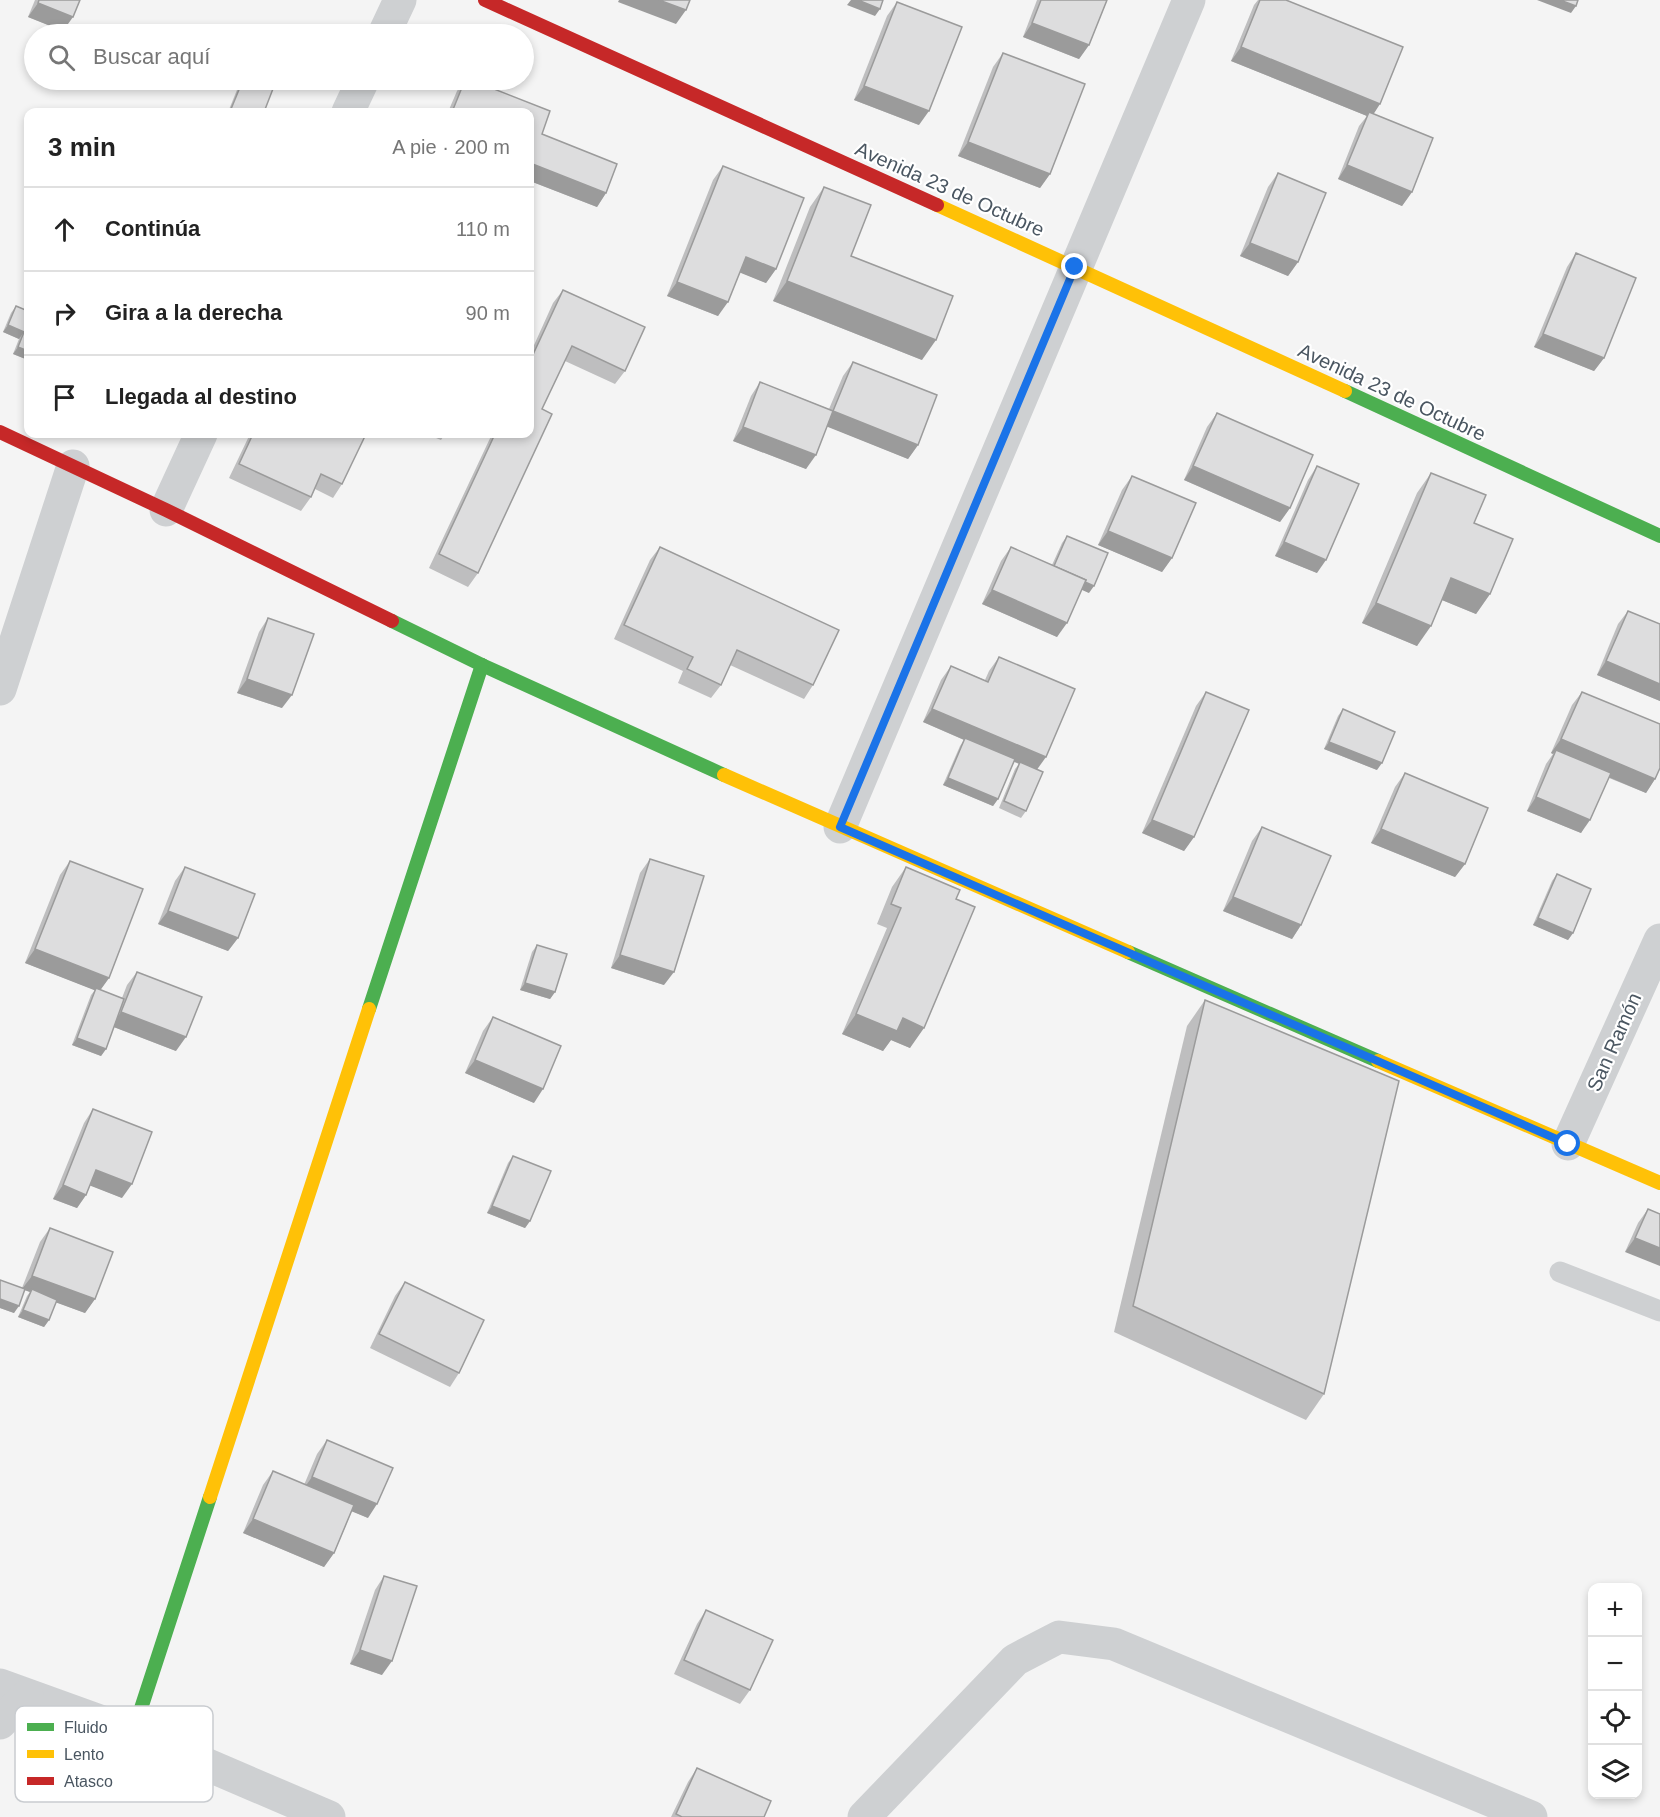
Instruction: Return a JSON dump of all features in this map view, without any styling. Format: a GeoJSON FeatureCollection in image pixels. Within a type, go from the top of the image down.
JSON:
{"type":"FeatureCollection","features":[{"type":"Feature","properties":{"kind":"street"},"geometry":{"type":"LineString","coordinates":[[389,24],[400,0]]}},
{"type":"Feature","properties":{"kind":"street","name":"Avenida 23 de Octubre"},"geometry":{"type":"LineString","coordinates":[[486,0],[1660,536]]}},
{"type":"Feature","properties":{"kind":"street"},"geometry":{"type":"LineString","coordinates":[[840,827],[1189,0]]}},
{"type":"Feature","properties":{"kind":"street"},"geometry":{"type":"LineString","coordinates":[[350,108],[358,90]]}},
{"type":"Feature","properties":{"kind":"street"},"geometry":{"type":"LineString","coordinates":[[0,432],[482,664],[840,827],[1660,1183]]}},
{"type":"Feature","properties":{"kind":"street"},"geometry":{"type":"LineString","coordinates":[[166,510],[199,438]]}},
{"type":"Feature","properties":{"kind":"street"},"geometry":{"type":"LineString","coordinates":[[0,689],[73,466]]}},
{"type":"Feature","properties":{"kind":"street"},"geometry":{"type":"LineString","coordinates":[[142,1706],[482,664]]}},
{"type":"Feature","properties":{"kind":"street","name":"San Ramón"},"geometry":{"type":"LineString","coordinates":[[1568,1144],[1660,940]]}},
{"type":"Feature","properties":{"kind":"street"},"geometry":{"type":"LineString","coordinates":[[864,1817],[1015,1660],[1059,1636],[1114,1644],[1531,1817]]}},
{"type":"Feature","properties":{"kind":"street"},"geometry":{"type":"LineString","coordinates":[[0,1723],[13,1690],[58,1706]]}},
{"type":"Feature","properties":{"kind":"street"},"geometry":{"type":"LineString","coordinates":[[213,1767],[329,1817]]}},
{"type":"Feature","properties":{"kind":"lane"},"geometry":{"type":"LineString","coordinates":[[1560,1272],[1660,1311]]}},
{"type":"Feature","properties":{"kind":"building"},"geometry":{"type":"Polygon","coordinates":[[[39,0],[80,0],[73,17],[38,3],[39,0]]]}},
{"type":"Feature","properties":{"kind":"building"},"geometry":{"type":"Polygon","coordinates":[[[659,0],[690,0],[686,10],[659,0]]]}},
{"type":"Feature","properties":{"kind":"building"},"geometry":{"type":"Polygon","coordinates":[[[858,0],[883,0],[880,9],[858,0]]]}},
{"type":"Feature","properties":{"kind":"building"},"geometry":{"type":"Polygon","coordinates":[[[1041,0],[1107,0],[1089,45],[1032,23],[1041,0]]]}},
{"type":"Feature","properties":{"kind":"building"},"geometry":{"type":"Polygon","coordinates":[[[1260,0],[1286,0],[1403,47],[1380,104],[1241,47],[1260,0]]]}},
{"type":"Feature","properties":{"kind":"building"},"geometry":{"type":"Polygon","coordinates":[[[1560,0],[1578,0],[1576,6],[1560,0]]]}},
{"type":"Feature","properties":{"kind":"building"},"geometry":{"type":"Polygon","coordinates":[[[897,2],[962,27],[929,111],[864,86],[897,2]]]}},
{"type":"Feature","properties":{"kind":"building"},"geometry":{"type":"Polygon","coordinates":[[[1003,53],[1085,84],[1050,174],[968,142],[1003,53]]]}},
{"type":"Feature","properties":{"kind":"building"},"geometry":{"type":"Polygon","coordinates":[[[239,90],[273,90],[266,108],[231,108],[239,90]]]}},
{"type":"Feature","properties":{"kind":"building"},"geometry":{"type":"Polygon","coordinates":[[[461,90],[496,90],[550,111],[542,134],[617,164],[606,193],[534,165],[534,108],[454,108],[461,90]]]}},
{"type":"Feature","properties":{"kind":"building"},"geometry":{"type":"Polygon","coordinates":[[[1369,112],[1433,138],[1412,192],[1347,165],[1369,112]]]}},
{"type":"Feature","properties":{"kind":"building"},"geometry":{"type":"Polygon","coordinates":[[[723,166],[804,198],[776,269],[746,257],[728,302],[677,282],[723,166]]]}},
{"type":"Feature","properties":{"kind":"building"},"geometry":{"type":"Polygon","coordinates":[[[1278,173],[1326,193],[1298,262],[1250,243],[1278,173]]]}},
{"type":"Feature","properties":{"kind":"building"},"geometry":{"type":"Polygon","coordinates":[[[824,187],[871,205],[851,256],[953,296],[936,340],[787,281],[824,187]]]}},
{"type":"Feature","properties":{"kind":"building"},"geometry":{"type":"Polygon","coordinates":[[[1576,253],[1636,278],[1604,358],[1543,334],[1576,253]]]}},
{"type":"Feature","properties":{"kind":"building"},"geometry":{"type":"Polygon","coordinates":[[[563,290],[645,327],[625,371],[572,346],[542,409],[552,414],[478,573],[439,554],[493,438],[534,438],[534,352],[563,290]]]}},
{"type":"Feature","properties":{"kind":"building"},"geometry":{"type":"Polygon","coordinates":[[[16,306],[24,309],[24,332],[8,325],[16,306]]]}},
{"type":"Feature","properties":{"kind":"building"},"geometry":{"type":"Polygon","coordinates":[[[24,332],[24,349],[18,347],[24,332]]]}},
{"type":"Feature","properties":{"kind":"building"},"geometry":{"type":"Polygon","coordinates":[[[853,362],[937,395],[918,445],[833,411],[853,362]]]}},
{"type":"Feature","properties":{"kind":"building"},"geometry":{"type":"Polygon","coordinates":[[[760,382],[833,411],[816,455],[743,427],[760,382]]]}},
{"type":"Feature","properties":{"kind":"building"},"geometry":{"type":"Polygon","coordinates":[[[1217,413],[1313,455],[1290,508],[1193,466],[1217,413]]]}},
{"type":"Feature","properties":{"kind":"building"},"geometry":{"type":"Polygon","coordinates":[[[251,438],[364,438],[342,484],[321,474],[311,497],[239,464],[251,438]]]}},
{"type":"Feature","properties":{"kind":"building"},"geometry":{"type":"Polygon","coordinates":[[[1317,466],[1359,484],[1326,560],[1284,542],[1317,466]]]}},
{"type":"Feature","properties":{"kind":"building"},"geometry":{"type":"Polygon","coordinates":[[[1431,473],[1486,495],[1474,523],[1513,539],[1490,594],[1451,578],[1431,626],[1376,603],[1431,473]]]}},
{"type":"Feature","properties":{"kind":"building"},"geometry":{"type":"Polygon","coordinates":[[[1132,476],[1196,503],[1172,558],[1108,531],[1132,476]]]}},
{"type":"Feature","properties":{"kind":"building"},"geometry":{"type":"Polygon","coordinates":[[[1067,536],[1108,553],[1094,586],[1054,566],[1067,536]]]}},
{"type":"Feature","properties":{"kind":"building"},"geometry":{"type":"Polygon","coordinates":[[[660,547],[839,630],[813,685],[737,650],[721,685],[687,669],[693,657],[624,625],[660,547]]]}},
{"type":"Feature","properties":{"kind":"building"},"geometry":{"type":"Polygon","coordinates":[[[1011,547],[1086,580],[1067,623],[992,590],[1011,547]]]}},
{"type":"Feature","properties":{"kind":"building"},"geometry":{"type":"Polygon","coordinates":[[[1628,611],[1660,624],[1660,684],[1606,661],[1628,611]]]}},
{"type":"Feature","properties":{"kind":"building"},"geometry":{"type":"Polygon","coordinates":[[[268,618],[314,634],[292,695],[247,679],[268,618]]]}},
{"type":"Feature","properties":{"kind":"building"},"geometry":{"type":"Polygon","coordinates":[[[999,657],[1075,689],[1046,757],[932,709],[951,666],[988,682],[999,657]]]}},
{"type":"Feature","properties":{"kind":"building"},"geometry":{"type":"Polygon","coordinates":[[[1206,692],[1249,710],[1194,837],[1152,820],[1206,692]]]}},
{"type":"Feature","properties":{"kind":"building"},"geometry":{"type":"Polygon","coordinates":[[[1582,692],[1660,724],[1660,768],[1655,779],[1561,739],[1582,692]]]}},
{"type":"Feature","properties":{"kind":"building"},"geometry":{"type":"Polygon","coordinates":[[[1343,709],[1395,732],[1382,763],[1329,742],[1343,709]]]}},
{"type":"Feature","properties":{"kind":"building"},"geometry":{"type":"Polygon","coordinates":[[[965,738],[1015,759],[998,799],[948,778],[965,738]]]}},
{"type":"Feature","properties":{"kind":"building"},"geometry":{"type":"Polygon","coordinates":[[[1556,750],[1611,773],[1590,820],[1536,797],[1556,750]]]}},
{"type":"Feature","properties":{"kind":"building"},"geometry":{"type":"Polygon","coordinates":[[[1020,762],[1043,772],[1026,811],[1004,801],[1020,762]]]}},
{"type":"Feature","properties":{"kind":"building"},"geometry":{"type":"Polygon","coordinates":[[[1405,773],[1488,808],[1465,864],[1381,829],[1405,773]]]}},
{"type":"Feature","properties":{"kind":"building"},"geometry":{"type":"Polygon","coordinates":[[[1262,827],[1331,856],[1301,925],[1233,897],[1262,827]]]}},
{"type":"Feature","properties":{"kind":"building"},"geometry":{"type":"Polygon","coordinates":[[[650,859],[704,876],[674,972],[620,955],[650,859]]]}},
{"type":"Feature","properties":{"kind":"building"},"geometry":{"type":"Polygon","coordinates":[[[70,861],[143,889],[109,978],[35,949],[70,861]]]}},
{"type":"Feature","properties":{"kind":"building"},"geometry":{"type":"Polygon","coordinates":[[[185,867],[255,894],[238,938],[168,911],[185,867]]]}},
{"type":"Feature","properties":{"kind":"building"},"geometry":{"type":"Polygon","coordinates":[[[906,867],[960,890],[956,899],[975,907],[924,1028],[903,1018],[897,1031],[856,1014],[901,908],[891,904],[906,867]]]}},
{"type":"Feature","properties":{"kind":"building"},"geometry":{"type":"Polygon","coordinates":[[[1557,874],[1591,889],[1573,933],[1538,918],[1557,874]]]}},
{"type":"Feature","properties":{"kind":"building"},"geometry":{"type":"Polygon","coordinates":[[[537,945],[567,954],[555,992],[525,983],[537,945]]]}},
{"type":"Feature","properties":{"kind":"building"},"geometry":{"type":"Polygon","coordinates":[[[137,972],[202,997],[186,1037],[121,1012],[137,972]]]}},
{"type":"Feature","properties":{"kind":"building"},"geometry":{"type":"Polygon","coordinates":[[[96,988],[124,999],[106,1049],[77,1038],[96,988]]]}},
{"type":"Feature","properties":{"kind":"building"},"geometry":{"type":"Polygon","coordinates":[[[1205,1000],[1399,1081],[1324,1394],[1133,1306],[1205,1000]]]}},
{"type":"Feature","properties":{"kind":"building"},"geometry":{"type":"Polygon","coordinates":[[[493,1017],[561,1046],[543,1089],[475,1060],[493,1017]]]}},
{"type":"Feature","properties":{"kind":"building"},"geometry":{"type":"Polygon","coordinates":[[[93,1109],[152,1132],[132,1184],[96,1170],[86,1195],[63,1185],[93,1109]]]}},
{"type":"Feature","properties":{"kind":"building"},"geometry":{"type":"Polygon","coordinates":[[[513,1156],[551,1171],[530,1221],[492,1206],[513,1156]]]}},
{"type":"Feature","properties":{"kind":"building"},"geometry":{"type":"Polygon","coordinates":[[[1648,1209],[1660,1214],[1660,1248],[1635,1238],[1648,1209]]]}},
{"type":"Feature","properties":{"kind":"building"},"geometry":{"type":"Polygon","coordinates":[[[50,1228],[113,1252],[95,1299],[32,1276],[50,1228]]]}},
{"type":"Feature","properties":{"kind":"building"},"geometry":{"type":"Polygon","coordinates":[[[0,1280],[25,1289],[19,1306],[0,1299],[0,1280]]]}},
{"type":"Feature","properties":{"kind":"building"},"geometry":{"type":"Polygon","coordinates":[[[405,1282],[484,1320],[459,1373],[379,1334],[405,1282]]]}},
{"type":"Feature","properties":{"kind":"building"},"geometry":{"type":"Polygon","coordinates":[[[32,1289],[57,1300],[49,1320],[23,1310],[32,1289]]]}},
{"type":"Feature","properties":{"kind":"building"},"geometry":{"type":"Polygon","coordinates":[[[327,1440],[393,1468],[377,1504],[312,1477],[327,1440]]]}},
{"type":"Feature","properties":{"kind":"building"},"geometry":{"type":"Polygon","coordinates":[[[273,1471],[354,1505],[334,1553],[253,1519],[273,1471]]]}},
{"type":"Feature","properties":{"kind":"building"},"geometry":{"type":"Polygon","coordinates":[[[384,1576],[417,1586],[392,1661],[360,1650],[384,1576]]]}},
{"type":"Feature","properties":{"kind":"building"},"geometry":{"type":"Polygon","coordinates":[[[706,1610],[773,1640],[750,1690],[684,1660],[706,1610]]]}},
{"type":"Feature","properties":{"kind":"building"},"geometry":{"type":"Polygon","coordinates":[[[697,1768],[771,1801],[764,1817],[682,1817],[676,1814],[697,1768]]]}},
{"type":"Feature","properties":{"kind":"traffic: fast"},"geometry":{"type":"LineString","coordinates":[[1345,391],[1660,536]]}},
{"type":"Feature","properties":{"kind":"traffic: fast"},"geometry":{"type":"LineString","coordinates":[[392,621],[482,665],[724,775]]}},
{"type":"Feature","properties":{"kind":"traffic: fast"},"geometry":{"type":"LineString","coordinates":[[369,1009],[482,665]]}},
{"type":"Feature","properties":{"kind":"traffic: fast"},"geometry":{"type":"LineString","coordinates":[[1128,952],[1378,1061]]}},
{"type":"Feature","properties":{"kind":"traffic: fast"},"geometry":{"type":"LineString","coordinates":[[142,1706],[210,1497]]}},
{"type":"Feature","properties":{"kind":"traffic: slow"},"geometry":{"type":"LineString","coordinates":[[937,205],[1345,391]]}},
{"type":"Feature","properties":{"kind":"traffic: slow"},"geometry":{"type":"LineString","coordinates":[[724,775],[1128,952]]}},
{"type":"Feature","properties":{"kind":"traffic: slow"},"geometry":{"type":"LineString","coordinates":[[210,1497],[369,1009]]}},
{"type":"Feature","properties":{"kind":"traffic: slow"},"geometry":{"type":"LineString","coordinates":[[1378,1061],[1660,1183]]}},
{"type":"Feature","properties":{"kind":"traffic: jam"},"geometry":{"type":"LineString","coordinates":[[485,0],[937,205]]}},
{"type":"Feature","properties":{"kind":"traffic: jam"},"geometry":{"type":"LineString","coordinates":[[0,432],[166,510],[392,621]]}},
{"type":"Feature","properties":{"kind":"route"},"geometry":{"type":"LineString","coordinates":[[1075,267],[840,827],[1568,1144]]}}]}
